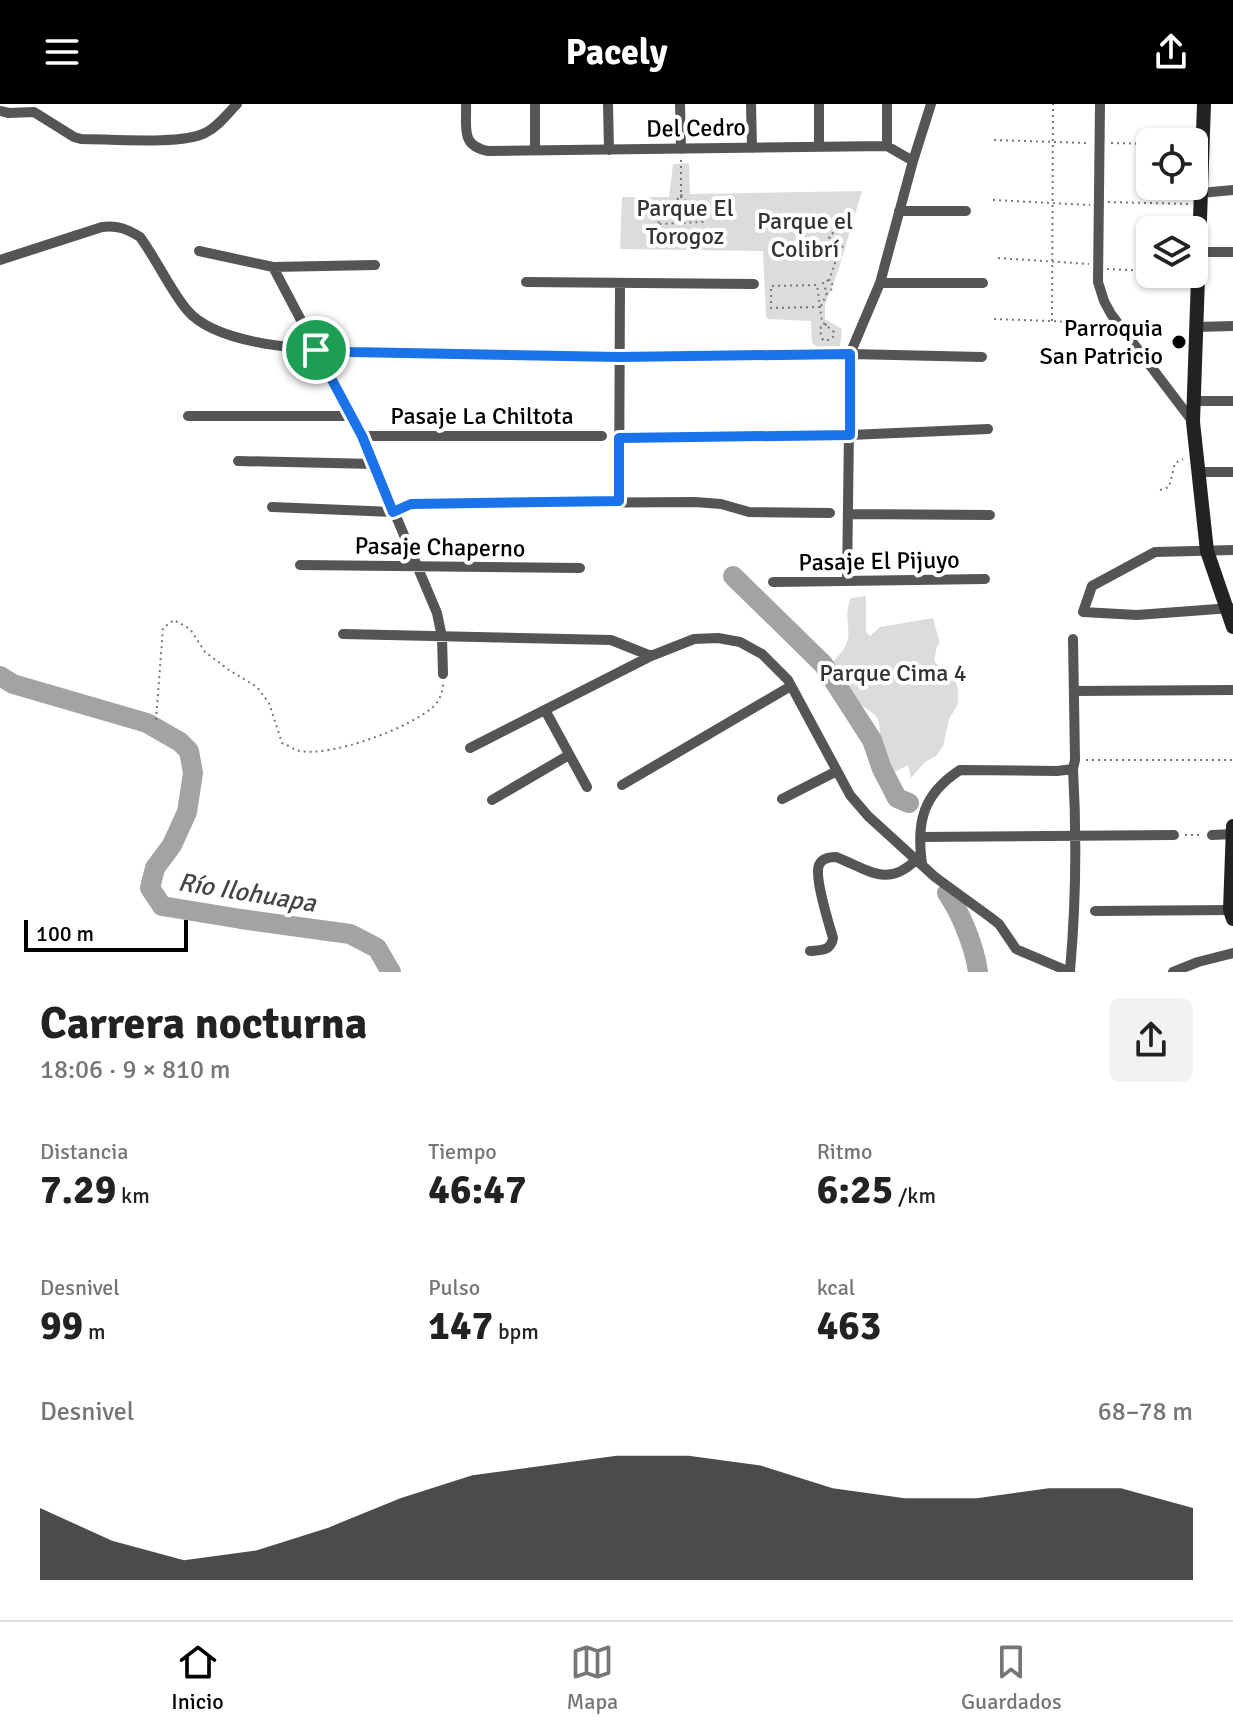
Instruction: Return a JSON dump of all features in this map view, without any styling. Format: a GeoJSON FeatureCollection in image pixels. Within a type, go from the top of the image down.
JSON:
{"type":"FeatureCollection","features":[{"type":"Feature","properties":{"kind":"street"},"geometry":{"type":"LineString","coordinates":[[0,111],[34,112],[81,139],[186,139],[215,127],[237,104]]}},
{"type":"Feature","properties":{"kind":"street","name":"Del Cedro"},"geometry":{"type":"LineString","coordinates":[[466,104],[467,138],[470,145],[477,149],[887,146]]}},
{"type":"Feature","properties":{"kind":"street"},"geometry":{"type":"LineString","coordinates":[[535,104],[535,150]]}},
{"type":"Feature","properties":{"kind":"street"},"geometry":{"type":"LineString","coordinates":[[608,104],[609,150]]}},
{"type":"Feature","properties":{"kind":"street"},"geometry":{"type":"LineString","coordinates":[[680,104],[681,149]]}},
{"type":"Feature","properties":{"kind":"street"},"geometry":{"type":"LineString","coordinates":[[751,104],[752,148]]}},
{"type":"Feature","properties":{"kind":"street"},"geometry":{"type":"LineString","coordinates":[[819,104],[819,147]]}},
{"type":"Feature","properties":{"kind":"street"},"geometry":{"type":"LineString","coordinates":[[887,104],[887,146],[913,161]]}},
{"type":"Feature","properties":{"kind":"street"},"geometry":{"type":"LineString","coordinates":[[847,581],[850,354],[880,283],[931,104]]}},
{"type":"Feature","properties":{"kind":"street"},"geometry":{"type":"LineString","coordinates":[[1100,104],[1098,282],[1104,301],[1118,324],[1193,422]]}},
{"type":"Feature","properties":{"kind":"street"},"geometry":{"type":"LineString","coordinates":[[1203,128],[1204,104]]}},
{"type":"Feature","properties":{"kind":"street"},"geometry":{"type":"LineString","coordinates":[[1208,197],[1233,190]]}},
{"type":"Feature","properties":{"kind":"street"},"geometry":{"type":"LineString","coordinates":[[899,211],[966,211]]}},
{"type":"Feature","properties":{"kind":"street"},"geometry":{"type":"LineString","coordinates":[[0,260],[102,227],[116,226],[140,237],[186,310],[198,321],[243,340],[316,350],[619,357],[850,354],[982,357]]}},
{"type":"Feature","properties":{"kind":"street"},"geometry":{"type":"LineString","coordinates":[[199,251],[273,267],[375,265]]}},
{"type":"Feature","properties":{"kind":"street"},"geometry":{"type":"LineString","coordinates":[[1208,252],[1233,252]]}},
{"type":"Feature","properties":{"kind":"street"},"geometry":{"type":"LineString","coordinates":[[273,267],[353,416],[375,464],[437,613],[442,637],[443,674]]}},
{"type":"Feature","properties":{"kind":"street"},"geometry":{"type":"LineString","coordinates":[[526,282],[754,284]]}},
{"type":"Feature","properties":{"kind":"street"},"geometry":{"type":"LineString","coordinates":[[619,501],[620,283]]}},
{"type":"Feature","properties":{"kind":"street"},"geometry":{"type":"LineString","coordinates":[[880,283],[983,283]]}},
{"type":"Feature","properties":{"kind":"street"},"geometry":{"type":"LineString","coordinates":[[1198,288],[1193,422],[1197,472],[1207,551],[1230,608],[1233,627]]}},
{"type":"Feature","properties":{"kind":"street"},"geometry":{"type":"LineString","coordinates":[[1197,327],[1233,326]]}},
{"type":"Feature","properties":{"kind":"street"},"geometry":{"type":"LineString","coordinates":[[1194,401],[1233,401]]}},
{"type":"Feature","properties":{"kind":"street"},"geometry":{"type":"LineString","coordinates":[[188,416],[353,416]]}},
{"type":"Feature","properties":{"kind":"street"},"geometry":{"type":"LineString","coordinates":[[619,438],[850,435],[988,429]]}},
{"type":"Feature","properties":{"kind":"street","name":"Pasaje La Chiltota"},"geometry":{"type":"LineString","coordinates":[[362,436],[602,436]]}},
{"type":"Feature","properties":{"kind":"street"},"geometry":{"type":"LineString","coordinates":[[238,461],[375,464]]}},
{"type":"Feature","properties":{"kind":"street"},"geometry":{"type":"LineString","coordinates":[[1197,472],[1233,472]]}},
{"type":"Feature","properties":{"kind":"street"},"geometry":{"type":"LineString","coordinates":[[272,507],[393,512],[411,504],[619,501],[721,504],[749,512],[830,513]]}},
{"type":"Feature","properties":{"kind":"street"},"geometry":{"type":"LineString","coordinates":[[848,514],[990,515]]}},
{"type":"Feature","properties":{"kind":"street"},"geometry":{"type":"LineString","coordinates":[[1230,608],[1137,615],[1083,612],[1092,586],[1155,552],[1233,550]]}},
{"type":"Feature","properties":{"kind":"street","name":"Pasaje Chaperno"},"geometry":{"type":"LineString","coordinates":[[300,565],[580,568]]}},
{"type":"Feature","properties":{"kind":"street","name":"Pasaje El Pijuyo"},"geometry":{"type":"LineString","coordinates":[[773,582],[985,579]]}},
{"type":"Feature","properties":{"kind":"street"},"geometry":{"type":"LineString","coordinates":[[343,634],[611,640],[651,656]]}},
{"type":"Feature","properties":{"kind":"street"},"geometry":{"type":"LineString","coordinates":[[470,748],[651,656],[694,639],[718,638],[740,642],[762,654],[788,680],[850,795],[868,816],[935,877],[999,924],[1016,949],[1070,972],[1077,837],[1073,639]]}},
{"type":"Feature","properties":{"kind":"street"},"geometry":{"type":"LineString","coordinates":[[622,785],[791,686]]}},
{"type":"Feature","properties":{"kind":"street"},"geometry":{"type":"LineString","coordinates":[[1074,691],[1233,690]]}},
{"type":"Feature","properties":{"kind":"street"},"geometry":{"type":"LineString","coordinates":[[545,710],[587,787]]}},
{"type":"Feature","properties":{"kind":"street"},"geometry":{"type":"LineString","coordinates":[[492,800],[569,755]]}},
{"type":"Feature","properties":{"kind":"street"},"geometry":{"type":"LineString","coordinates":[[919,862],[923,813],[929,797],[960,770],[1057,771],[1074,765]]}},
{"type":"Feature","properties":{"kind":"street"},"geometry":{"type":"LineString","coordinates":[[782,799],[837,771]]}},
{"type":"Feature","properties":{"kind":"street"},"geometry":{"type":"LineString","coordinates":[[1095,911],[1232,913],[1233,826]]}},
{"type":"Feature","properties":{"kind":"street"},"geometry":{"type":"LineString","coordinates":[[1212,835],[1233,834]]}},
{"type":"Feature","properties":{"kind":"street"},"geometry":{"type":"LineString","coordinates":[[921,837],[1174,835]]}},
{"type":"Feature","properties":{"kind":"street"},"geometry":{"type":"LineString","coordinates":[[810,951],[829,948],[833,938],[818,879],[818,866],[823,860],[836,857],[890,876],[919,862]]}},
{"type":"Feature","properties":{"kind":"street"},"geometry":{"type":"LineString","coordinates":[[1173,972],[1233,953]]}},
{"type":"Feature","properties":{"kind":"street"},"geometry":{"type":"LineString","coordinates":[[1038,972],[1040,960]]}},
{"type":"Feature","properties":{"kind":"path"},"geometry":{"type":"LineString","coordinates":[[1052,321],[1053,104]]}},
{"type":"Feature","properties":{"kind":"path"},"geometry":{"type":"LineString","coordinates":[[994,140],[1136,144]]}},
{"type":"Feature","properties":{"kind":"path"},"geometry":{"type":"LineString","coordinates":[[681,149],[681,222]]}},
{"type":"Feature","properties":{"kind":"path"},"geometry":{"type":"LineString","coordinates":[[681,195],[704,222],[657,224],[681,195]]}},
{"type":"Feature","properties":{"kind":"path"},"geometry":{"type":"LineString","coordinates":[[993,200],[1099,203],[1176,200]]}},
{"type":"Feature","properties":{"kind":"path"},"geometry":{"type":"LineString","coordinates":[[829,281],[839,251]]}},
{"type":"Feature","properties":{"kind":"path"},"geometry":{"type":"LineString","coordinates":[[998,258],[1136,270]]}},
{"type":"Feature","properties":{"kind":"path"},"geometry":{"type":"LineString","coordinates":[[827,293],[823,283],[829,281]]}},
{"type":"Feature","properties":{"kind":"path"},"geometry":{"type":"LineString","coordinates":[[820,307],[833,285],[829,281]]}},
{"type":"Feature","properties":{"kind":"path"},"geometry":{"type":"LineString","coordinates":[[820,307],[771,308],[771,286],[817,285],[820,307],[822,322],[821,337],[829,340],[834,332],[822,322]]}},
{"type":"Feature","properties":{"kind":"path"},"geometry":{"type":"LineString","coordinates":[[994,319],[1118,324]]}},
{"type":"Feature","properties":{"kind":"path"},"geometry":{"type":"LineString","coordinates":[[821,327],[827,324]]}},
{"type":"Feature","properties":{"kind":"path"},"geometry":{"type":"LineString","coordinates":[[1160,490],[1169,487],[1175,463],[1196,453]]}},
{"type":"Feature","properties":{"kind":"path"},"geometry":{"type":"LineString","coordinates":[[156,720],[163,628],[174,620],[190,629],[205,652],[257,687],[269,703],[282,743],[299,751],[333,749],[375,737],[415,719],[436,704],[443,689],[443,674]]}},
{"type":"Feature","properties":{"kind":"path"},"geometry":{"type":"LineString","coordinates":[[1074,765],[1233,760]]}},
{"type":"Feature","properties":{"kind":"path"},"geometry":{"type":"LineString","coordinates":[[1174,835],[1212,835]]}},
{"type":"Feature","properties":{"kind":"green space","name":"Parque el Colibrí"},"geometry":{"type":"Polygon","coordinates":[[[689,163],[690,194],[862,191],[825,305],[825,319],[842,329],[840,346],[818,348],[812,343],[811,321],[768,319],[763,251],[620,249],[622,197],[669,197],[673,164],[689,163]]]}},
{"type":"Feature","properties":{"kind":"green space","name":"Parque Cima 4"},"geometry":{"type":"Polygon","coordinates":[[[866,596],[866,632],[870,636],[880,627],[933,618],[940,644],[934,661],[954,677],[958,689],[958,704],[949,719],[943,746],[911,778],[908,765],[885,777],[878,760],[883,757],[872,740],[880,734],[878,720],[852,696],[833,662],[848,640],[847,612],[851,598],[866,596]]]}},
{"type":"Feature","properties":{"kind":"waterway"},"geometry":{"type":"LineString","coordinates":[[733,576],[823,664],[872,740],[897,798],[909,803]]}},
{"type":"Feature","properties":{"kind":"waterway","name":"Río Ilohuapa"},"geometry":{"type":"LineString","coordinates":[[0,676],[13,684],[147,723],[180,742],[189,751],[193,773],[187,812],[172,845],[155,868],[150,888],[162,906],[350,934],[377,948],[391,972]]}},
{"type":"Feature","properties":{"kind":"waterway"},"geometry":{"type":"LineString","coordinates":[[947,893],[967,931],[978,972]]}},
{"type":"Feature","properties":{"kind":"place","name":"Parroquia San Patricio"},"geometry":{"type":"Point","coordinates":[1179,342]}},
{"type":"Feature","properties":{"kind":"route"},"geometry":{"type":"LineString","coordinates":[[316,350],[619,357],[850,354],[850,435],[619,438],[619,501],[411,504],[393,512],[353,416],[316,350]]}},
{"type":"Feature","properties":{"kind":"park label","name":"Parque El Torogoz"},"geometry":{"type":"Point","coordinates":[685,222]}}]}
